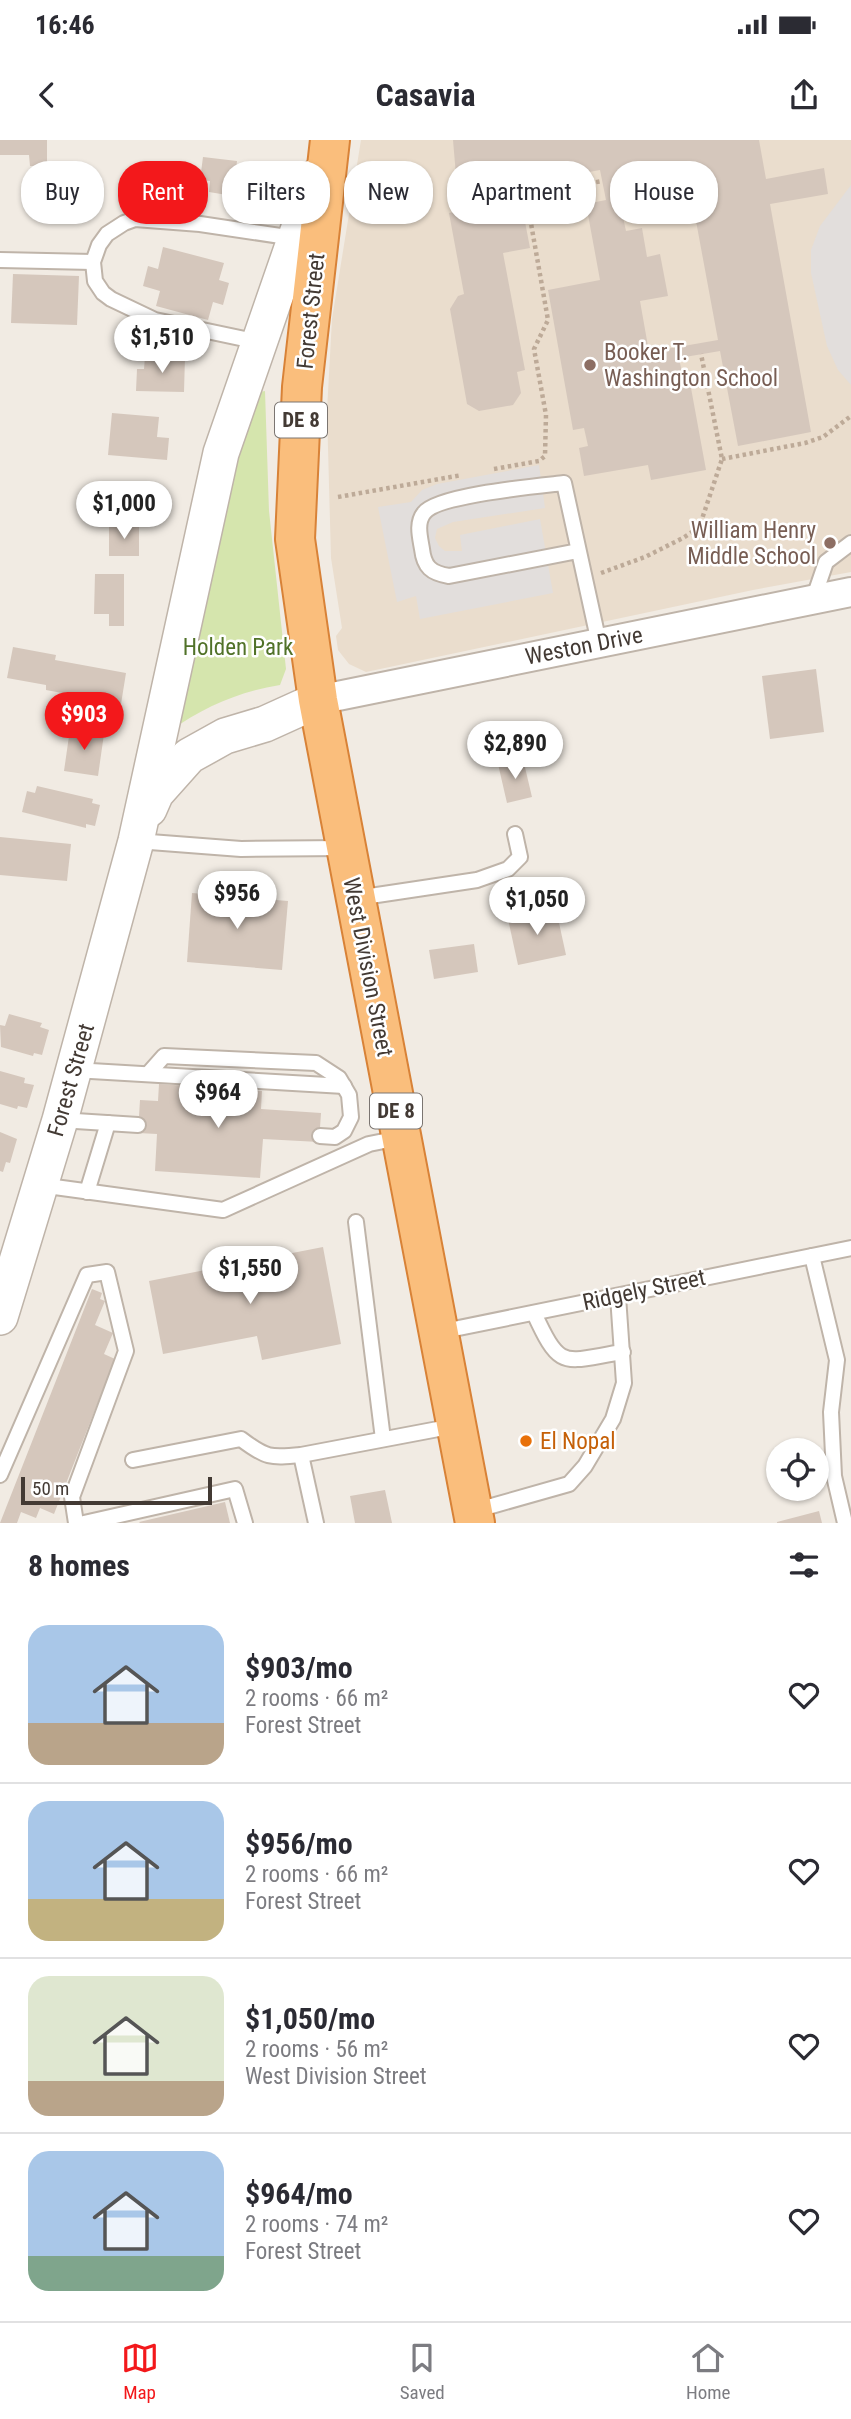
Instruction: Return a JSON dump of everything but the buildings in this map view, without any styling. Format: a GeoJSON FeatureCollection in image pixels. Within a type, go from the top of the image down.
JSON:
{"type":"FeatureCollection","features":[{"type":"Feature","properties":{"kind":"highway","name":"Forest Street"},"geometry":{"type":"LineString","coordinates":[[318,700],[295,539],[302,387],[329,140]]}},
{"type":"Feature","properties":{"kind":"highway","name":"West Division Street"},"geometry":{"type":"LineString","coordinates":[[318,700],[473,1517]]}},
{"type":"Feature","properties":{"kind":"street","name":"Forest Street"},"geometry":{"type":"LineString","coordinates":[[0,1317],[61,1120],[136,841],[221,453],[329,140]]}},
{"type":"Feature","properties":{"kind":"street","name":"Weston Drive"},"geometry":{"type":"LineString","coordinates":[[318,700],[851,592]]}},
{"type":"Feature","properties":{"kind":"street","name":"Forest Street"},"geometry":{"type":"LineString","coordinates":[[136,841],[156,793],[189,756],[225,736],[265,723],[318,700]]}},
{"type":"Feature","properties":{"kind":"lane"},"geometry":{"type":"LineString","coordinates":[[259,342],[155,320],[111,299],[103,293],[96,281],[93,262],[99,245],[107,234],[135,219],[200,223],[295,238]]}},
{"type":"Feature","properties":{"kind":"lane"},"geometry":{"type":"LineString","coordinates":[[0,260],[93,262]]}},
{"type":"Feature","properties":{"kind":"lane"},"geometry":{"type":"LineString","coordinates":[[578,551],[449,576],[439,575],[429,570],[424,562],[420,519],[425,510],[434,505],[474,495],[564,483],[599,643]]}},
{"type":"Feature","properties":{"kind":"lane"},"geometry":{"type":"LineString","coordinates":[[813,600],[826,562],[851,543]]}},
{"type":"Feature","properties":{"kind":"lane"},"geometry":{"type":"LineString","coordinates":[[355,898],[477,880],[508,869],[520,857],[515,834]]}},
{"type":"Feature","properties":{"kind":"lane"},"geometry":{"type":"LineString","coordinates":[[136,841],[242,849],[346,848]]}},
{"type":"Feature","properties":{"kind":"lane"},"geometry":{"type":"LineString","coordinates":[[148,1074],[164,1056],[316,1063],[339,1078],[349,1095],[351,1117],[344,1131],[335,1137],[320,1136]]}},
{"type":"Feature","properties":{"kind":"lane"},"geometry":{"type":"LineString","coordinates":[[74,1070],[344,1086]]}},
{"type":"Feature","properties":{"kind":"lane"},"geometry":{"type":"LineString","coordinates":[[61,1120],[138,1125]]}},
{"type":"Feature","properties":{"kind":"lane"},"geometry":{"type":"LineString","coordinates":[[88,1192],[108,1123]]}},
{"type":"Feature","properties":{"kind":"lane"},"geometry":{"type":"LineString","coordinates":[[40,1185],[223,1210],[369,1144],[401,1138]]}},
{"type":"Feature","properties":{"kind":"lane"},"geometry":{"type":"LineString","coordinates":[[356,1222],[383,1439]]}},
{"type":"Feature","properties":{"kind":"lane","name":"Ridgely Street"},"geometry":{"type":"LineString","coordinates":[[438,1333],[851,1248]]}},
{"type":"Feature","properties":{"kind":"lane"},"geometry":{"type":"LineString","coordinates":[[812,1256],[837,1360],[831,1412],[834,1476],[845,1523]]}},
{"type":"Feature","properties":{"kind":"lane"},"geometry":{"type":"LineString","coordinates":[[0,1475],[86,1275],[107,1272],[125,1351],[72,1497],[76,1523]]}},
{"type":"Feature","properties":{"kind":"lane"},"geometry":{"type":"LineString","coordinates":[[473,1517],[569,1484],[585,1466],[613,1419],[624,1383],[618,1296]]}},
{"type":"Feature","properties":{"kind":"lane"},"geometry":{"type":"LineString","coordinates":[[534,1313],[548,1344],[557,1355],[569,1360],[623,1352]]}},
{"type":"Feature","properties":{"kind":"lane"},"geometry":{"type":"LineString","coordinates":[[134,1460],[241,1439],[261,1455],[302,1455],[456,1426]]}},
{"type":"Feature","properties":{"kind":"lane"},"geometry":{"type":"LineString","coordinates":[[302,1455],[316,1523]]}},
{"type":"Feature","properties":{"kind":"lane"},"geometry":{"type":"LineString","coordinates":[[84,1523],[235,1489],[245,1523]]}},
{"type":"Feature","properties":{"kind":"path"},"geometry":{"type":"LineString","coordinates":[[485,471],[538,461],[545,456],[546,415],[534,349],[548,320],[526,195],[602,181]]}},
{"type":"Feature","properties":{"kind":"path"},"geometry":{"type":"LineString","coordinates":[[599,573],[645,557],[683,538],[695,530],[702,519],[722,459],[701,354]]}},
{"type":"Feature","properties":{"kind":"path"},"geometry":{"type":"LineString","coordinates":[[722,459],[823,437],[851,416]]}},
{"type":"Feature","properties":{"kind":"path"},"geometry":{"type":"LineString","coordinates":[[338,497],[472,473]]}},
{"type":"Feature","properties":{"kind":"shaded area","name":"Booker T. Washington School"},"geometry":{"type":"Polygon","coordinates":[[[361,140],[851,140],[851,572],[753,590],[366,672],[349,664],[338,650],[336,636],[342,628],[331,558],[327,411],[332,319],[347,224],[433,224],[433,161],[358,161],[361,140]]]}},
{"type":"Feature","properties":{"kind":"shaded area"},"geometry":{"type":"Polygon","coordinates":[[[851,185],[851,385],[838,370],[827,346],[811,273],[811,250],[820,226],[851,185]]]}},
{"type":"Feature","properties":{"kind":"shaded area"},"geometry":{"type":"Polygon","coordinates":[[[539,465],[545,508],[453,522],[437,529],[435,538],[445,551],[462,551],[460,535],[540,519],[553,593],[420,619],[416,596],[397,602],[378,507],[411,502],[422,490],[437,484],[539,465]]]}},
{"type":"Feature","properties":{"kind":"green space","name":"Holden Park"},"geometry":{"type":"Polygon","coordinates":[[[265,391],[269,511],[286,669],[280,685],[222,702],[170,731],[255,393],[265,391]]]}},
{"type":"Feature","properties":{"kind":"place","name":"Booker T. Washington School"},"geometry":{"type":"Point","coordinates":[590,365]}},
{"type":"Feature","properties":{"kind":"place","name":"William Henry Middle School"},"geometry":{"type":"Point","coordinates":[830,543]}},
{"type":"Feature","properties":{"kind":"place","name":"El Nopal"},"geometry":{"type":"Point","coordinates":[526,1441]}}]}
